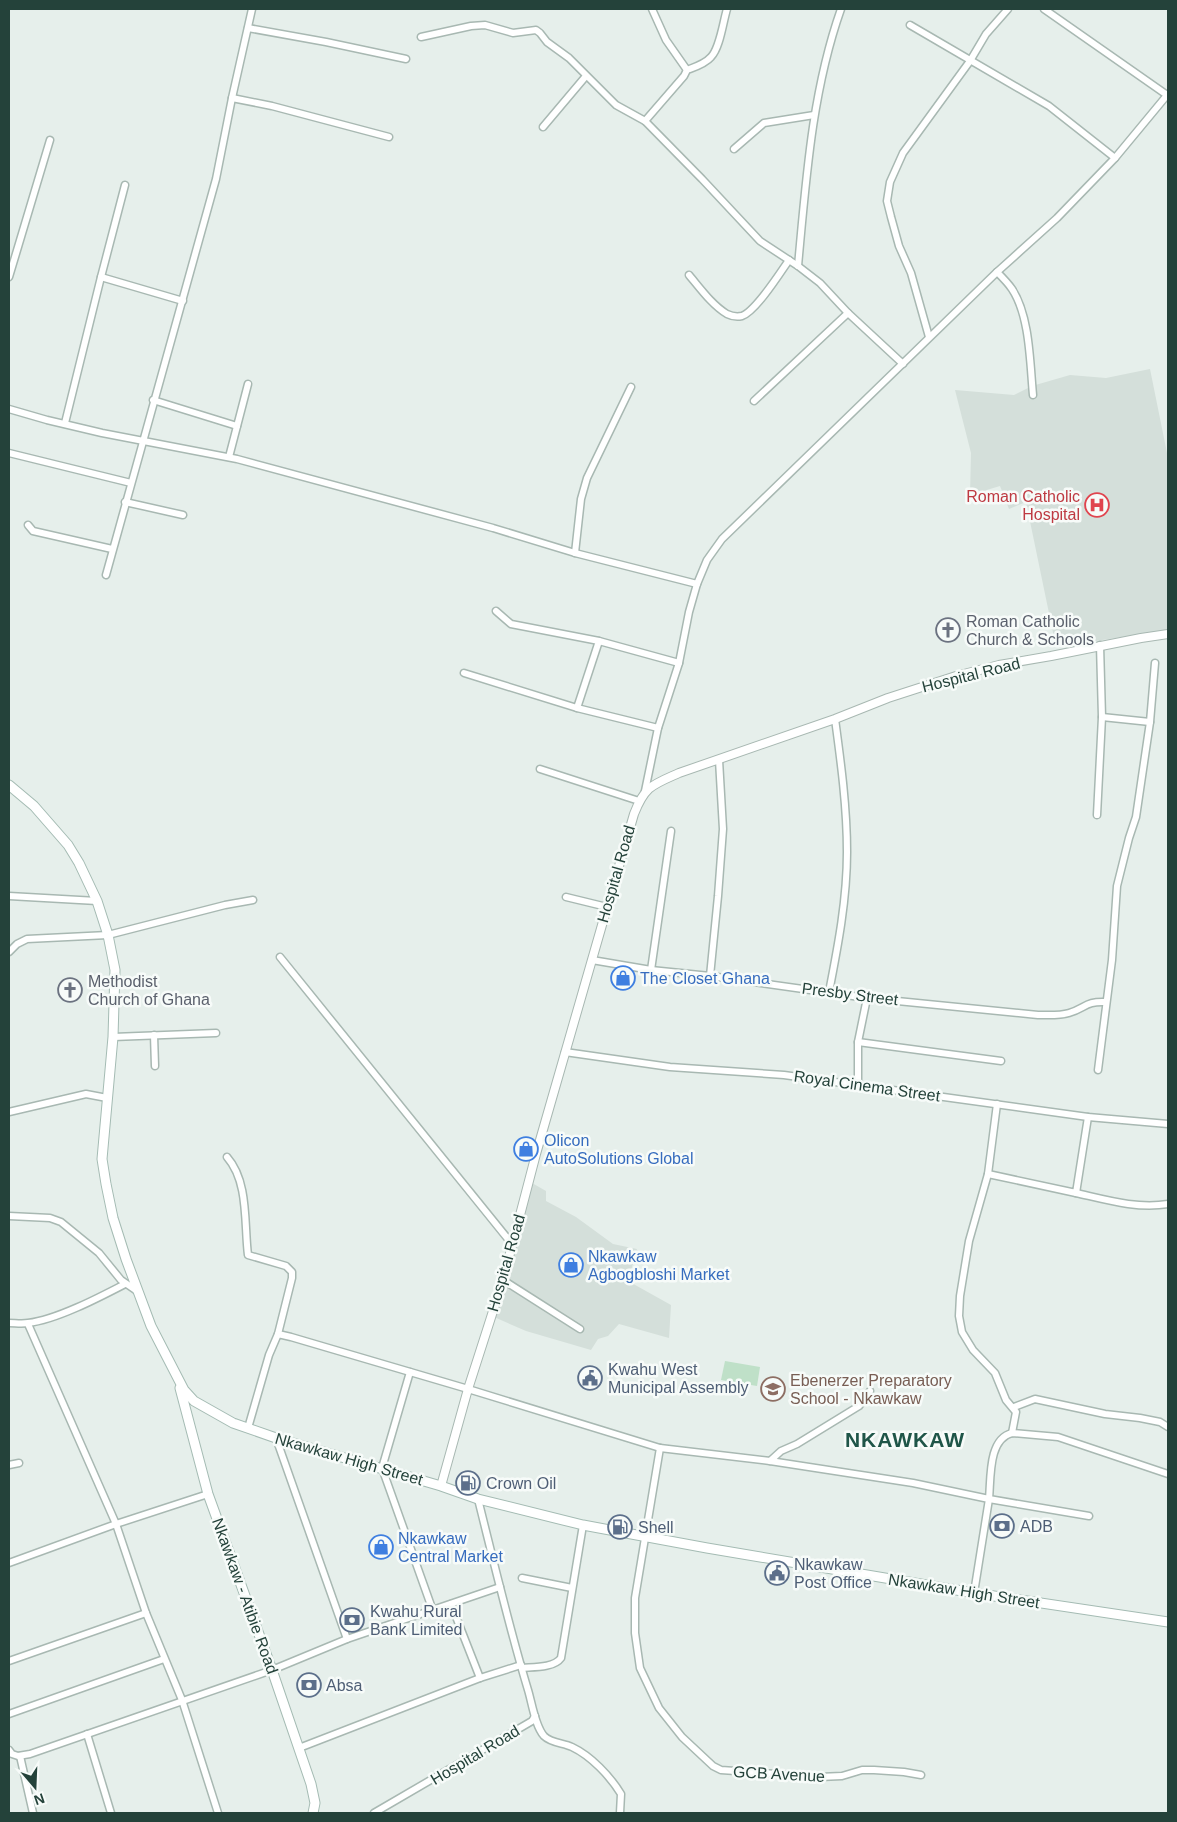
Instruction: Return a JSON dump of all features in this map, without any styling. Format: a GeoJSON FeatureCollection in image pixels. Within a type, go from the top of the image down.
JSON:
{"type":"FeatureCollection","features":[{"type":"Feature","properties":{"kind":"main road","name":"Nkawkaw High Street"},"geometry":{"type":"LineString","coordinates":[[9,785],[34,806],[68,845],[97,901],[108,935],[115,970],[113,1037],[102,1159],[106,1184],[113,1218],[137,1291],[151,1326],[184,1390],[194,1401],[233,1423],[276,1438],[382,1468],[478,1499],[583,1525],[646,1538],[974,1593],[1168,1622]]}},
{"type":"Feature","properties":{"kind":"main road","name":"Nkawkaw - Atibie Road"},"geometry":{"type":"LineString","coordinates":[[178,1378],[208,1494],[272,1670],[313,1793],[315,1803],[313,1813]]}},
{"type":"Feature","properties":{"kind":"street"},"geometry":{"type":"LineString","coordinates":[[106,574],[216,179],[252,9]]}},
{"type":"Feature","properties":{"kind":"street"},"geometry":{"type":"LineString","coordinates":[[652,9],[666,40],[687,70]]}},
{"type":"Feature","properties":{"kind":"street"},"geometry":{"type":"LineString","coordinates":[[645,121],[687,70],[712,56],[727,9]]}},
{"type":"Feature","properties":{"kind":"street"},"geometry":{"type":"LineString","coordinates":[[798,266],[814,115],[833,32],[841,9]]}},
{"type":"Feature","properties":{"kind":"street"},"geometry":{"type":"LineString","coordinates":[[929,337],[911,273],[899,246],[887,200],[890,182],[903,153],[970,61],[986,34],[1008,9]]}},
{"type":"Feature","properties":{"kind":"street"},"geometry":{"type":"LineString","coordinates":[[645,791],[658,728],[678,663],[697,584],[708,560],[722,539],[929,337],[1057,218],[1115,158],[1168,94],[1044,9]]}},
{"type":"Feature","properties":{"kind":"street"},"geometry":{"type":"LineString","coordinates":[[421,36],[485,25],[513,33],[536,30],[540,32],[547,42],[569,58],[616,105],[645,121],[760,241],[820,283],[848,313],[903,364]]}},
{"type":"Feature","properties":{"kind":"street"},"geometry":{"type":"LineString","coordinates":[[910,25],[1049,106],[1115,158]]}},
{"type":"Feature","properties":{"kind":"street"},"geometry":{"type":"LineString","coordinates":[[248,28],[406,59]]}},
{"type":"Feature","properties":{"kind":"street"},"geometry":{"type":"LineString","coordinates":[[543,127],[586,76]]}},
{"type":"Feature","properties":{"kind":"street"},"geometry":{"type":"LineString","coordinates":[[232,98],[280,108],[389,138]]}},
{"type":"Feature","properties":{"kind":"street"},"geometry":{"type":"LineString","coordinates":[[734,149],[764,123],[814,115]]}},
{"type":"Feature","properties":{"kind":"street"},"geometry":{"type":"LineString","coordinates":[[9,277],[50,140]]}},
{"type":"Feature","properties":{"kind":"street"},"geometry":{"type":"LineString","coordinates":[[65,423],[126,185]]}},
{"type":"Feature","properties":{"kind":"street"},"geometry":{"type":"LineString","coordinates":[[689,275],[708,297],[727,314],[742,316],[752,309],[789,260]]}},
{"type":"Feature","properties":{"kind":"street"},"geometry":{"type":"LineString","coordinates":[[997,272],[1013,290],[1022,311],[1033,395]]}},
{"type":"Feature","properties":{"kind":"street"},"geometry":{"type":"LineString","coordinates":[[101,277],[183,301]]}},
{"type":"Feature","properties":{"kind":"street"},"geometry":{"type":"LineString","coordinates":[[754,401],[848,313]]}},
{"type":"Feature","properties":{"kind":"street"},"geometry":{"type":"LineString","coordinates":[[228,457],[248,384]]}},
{"type":"Feature","properties":{"kind":"street"},"geometry":{"type":"LineString","coordinates":[[575,553],[581,499],[587,478],[631,387]]}},
{"type":"Feature","properties":{"kind":"street"},"geometry":{"type":"LineString","coordinates":[[153,400],[237,426]]}},
{"type":"Feature","properties":{"kind":"street"},"geometry":{"type":"LineString","coordinates":[[9,408],[47,420],[142,441],[228,457],[474,523],[575,553],[697,584]]}},
{"type":"Feature","properties":{"kind":"street"},"geometry":{"type":"LineString","coordinates":[[9,453],[131,483]]}},
{"type":"Feature","properties":{"kind":"street"},"geometry":{"type":"LineString","coordinates":[[125,502],[183,515]]}},
{"type":"Feature","properties":{"kind":"street"},"geometry":{"type":"LineString","coordinates":[[28,525],[33,531],[112,549]]}},
{"type":"Feature","properties":{"kind":"street"},"geometry":{"type":"LineString","coordinates":[[496,611],[512,624],[599,641],[678,663]]}},
{"type":"Feature","properties":{"kind":"street","name":"Hospital Road"},"geometry":{"type":"LineString","coordinates":[[441,1486],[468,1389],[503,1280],[536,1154],[606,907],[639,801],[645,791],[656,782],[835,719],[888,698],[956,676],[999,665],[1168,634]]}},
{"type":"Feature","properties":{"kind":"street"},"geometry":{"type":"LineString","coordinates":[[577,708],[599,641]]}},
{"type":"Feature","properties":{"kind":"street"},"geometry":{"type":"LineString","coordinates":[[1097,815],[1102,717],[1100,645]]}},
{"type":"Feature","properties":{"kind":"street"},"geometry":{"type":"LineString","coordinates":[[1098,1070],[1112,960],[1117,886],[1136,817],[1150,722],[1155,663]]}},
{"type":"Feature","properties":{"kind":"street"},"geometry":{"type":"LineString","coordinates":[[464,673],[577,708],[658,728]]}},
{"type":"Feature","properties":{"kind":"street"},"geometry":{"type":"LineString","coordinates":[[1102,717],[1150,722]]}},
{"type":"Feature","properties":{"kind":"street"},"geometry":{"type":"LineString","coordinates":[[829,992],[842,926],[847,853],[842,777],[835,719]]}},
{"type":"Feature","properties":{"kind":"street"},"geometry":{"type":"LineString","coordinates":[[710,976],[723,829],[719,760]]}},
{"type":"Feature","properties":{"kind":"street"},"geometry":{"type":"LineString","coordinates":[[540,769],[639,801]]}},
{"type":"Feature","properties":{"kind":"street"},"geometry":{"type":"LineString","coordinates":[[651,970],[670,831]]}},
{"type":"Feature","properties":{"kind":"street"},"geometry":{"type":"LineString","coordinates":[[9,896],[97,901]]}},
{"type":"Feature","properties":{"kind":"street"},"geometry":{"type":"LineString","coordinates":[[566,897],[606,907]]}},
{"type":"Feature","properties":{"kind":"street"},"geometry":{"type":"LineString","coordinates":[[9,952],[17,944],[28,939],[108,935],[225,905],[253,900]]}},
{"type":"Feature","properties":{"kind":"street"},"geometry":{"type":"LineString","coordinates":[[280,957],[512,1244]]}},
{"type":"Feature","properties":{"kind":"street","name":"Presby Street"},"geometry":{"type":"LineString","coordinates":[[592,960],[651,970],[710,976],[867,998],[1038,1015],[1061,1015],[1072,1012],[1092,1001],[1106,1002]]}},
{"type":"Feature","properties":{"kind":"street"},"geometry":{"type":"LineString","coordinates":[[858,1084],[858,1042],[867,998]]}},
{"type":"Feature","properties":{"kind":"street"},"geometry":{"type":"LineString","coordinates":[[113,1037],[216,1033]]}},
{"type":"Feature","properties":{"kind":"street"},"geometry":{"type":"LineString","coordinates":[[154,1035],[155,1066]]}},
{"type":"Feature","properties":{"kind":"street"},"geometry":{"type":"LineString","coordinates":[[858,1042],[1000,1061]]}},
{"type":"Feature","properties":{"kind":"street","name":"Royal Cinema Street"},"geometry":{"type":"LineString","coordinates":[[565,1052],[670,1067],[784,1075],[1088,1117],[1168,1124]]}},
{"type":"Feature","properties":{"kind":"street"},"geometry":{"type":"LineString","coordinates":[[9,1112],[86,1094],[107,1098]]}},
{"type":"Feature","properties":{"kind":"street"},"geometry":{"type":"LineString","coordinates":[[996,1104],[988,1174],[969,1242],[958,1316],[962,1332],[973,1350],[995,1373],[1006,1400],[1014,1406],[1016,1412],[1012,1433]]}},
{"type":"Feature","properties":{"kind":"street"},"geometry":{"type":"LineString","coordinates":[[1076,1194],[1088,1117]]}},
{"type":"Feature","properties":{"kind":"street"},"geometry":{"type":"LineString","coordinates":[[227,1158],[233,1164],[246,1212],[248,1255],[286,1266],[292,1272],[278,1334],[269,1356],[248,1428]]}},
{"type":"Feature","properties":{"kind":"street"},"geometry":{"type":"LineString","coordinates":[[988,1174],[1126,1204],[1153,1206],[1168,1204]]}},
{"type":"Feature","properties":{"kind":"street"},"geometry":{"type":"LineString","coordinates":[[9,1216],[50,1218],[61,1222],[99,1253],[125,1284],[137,1291]]}},
{"type":"Feature","properties":{"kind":"street"},"geometry":{"type":"LineString","coordinates":[[503,1280],[580,1329]]}},
{"type":"Feature","properties":{"kind":"street"},"geometry":{"type":"LineString","coordinates":[[9,1323],[28,1324],[48,1318],[84,1304],[125,1284]]}},
{"type":"Feature","properties":{"kind":"street"},"geometry":{"type":"LineString","coordinates":[[28,1324],[116,1524],[146,1613],[182,1700],[218,1813]]}},
{"type":"Feature","properties":{"kind":"street"},"geometry":{"type":"LineString","coordinates":[[278,1334],[468,1389],[660,1448],[770,1461],[913,1483],[989,1499],[1090,1516]]}},
{"type":"Feature","properties":{"kind":"street"},"geometry":{"type":"LineString","coordinates":[[410,1372],[382,1468],[433,1611]]}},
{"type":"Feature","properties":{"kind":"street"},"geometry":{"type":"LineString","coordinates":[[770,1461],[781,1450],[797,1444],[859,1406],[870,1391]]}},
{"type":"Feature","properties":{"kind":"street"},"geometry":{"type":"LineString","coordinates":[[1014,1406],[1036,1399],[1105,1414],[1160,1422],[1168,1427]]}},
{"type":"Feature","properties":{"kind":"street"},"geometry":{"type":"LineString","coordinates":[[974,1593],[989,1499],[995,1446],[1005,1435],[1012,1433],[1058,1437],[1168,1474]]}},
{"type":"Feature","properties":{"kind":"street"},"geometry":{"type":"LineString","coordinates":[[276,1438],[347,1639]]}},
{"type":"Feature","properties":{"kind":"street","name":"GCB Avenue"},"geometry":{"type":"LineString","coordinates":[[660,1448],[635,1598],[640,1668],[658,1708],[682,1737],[713,1766],[721,1770],[819,1777],[842,1776],[862,1770],[904,1772],[921,1775]]}},
{"type":"Feature","properties":{"kind":"street"},"geometry":{"type":"LineString","coordinates":[[9,1466],[19,1463]]}},
{"type":"Feature","properties":{"kind":"street"},"geometry":{"type":"LineString","coordinates":[[9,1563],[116,1524],[208,1494]]}},
{"type":"Feature","properties":{"kind":"street","name":"Hospital Road"},"geometry":{"type":"LineString","coordinates":[[374,1813],[532,1721],[535,1716],[478,1499]]}},
{"type":"Feature","properties":{"kind":"street"},"geometry":{"type":"LineString","coordinates":[[299,1748],[480,1678],[521,1667],[551,1665],[558,1662],[561,1658],[583,1525]]}},
{"type":"Feature","properties":{"kind":"street"},"geometry":{"type":"LineString","coordinates":[[522,1578],[572,1588]]}},
{"type":"Feature","properties":{"kind":"street"},"geometry":{"type":"LineString","coordinates":[[9,1750],[12,1754],[20,1756],[30,1754],[272,1670],[347,1639],[500,1587]]}},
{"type":"Feature","properties":{"kind":"street"},"geometry":{"type":"LineString","coordinates":[[451,1604],[480,1678]]}},
{"type":"Feature","properties":{"kind":"street"},"geometry":{"type":"LineString","coordinates":[[9,1661],[146,1613]]}},
{"type":"Feature","properties":{"kind":"street"},"geometry":{"type":"LineString","coordinates":[[9,1714],[164,1659]]}},
{"type":"Feature","properties":{"kind":"street"},"geometry":{"type":"LineString","coordinates":[[535,1716],[545,1737],[572,1747],[600,1767],[621,1794],[620,1813]]}},
{"type":"Feature","properties":{"kind":"street"},"geometry":{"type":"LineString","coordinates":[[87,1734],[111,1813]]}},
{"type":"Feature","properties":{"kind":"street"},"geometry":{"type":"LineString","coordinates":[[20,1756],[33,1813]]}},
{"type":"Feature","properties":{"kind":"shaded area","name":"Roman Catholic Hospital"},"geometry":{"type":"Polygon","coordinates":[[[1150,369],[1168,458],[1168,630],[1056,647],[1026,502],[1009,509],[1000,486],[970,495],[971,453],[955,390],[1014,395],[1032,386],[1070,375],[1106,378],[1150,369]]]}},
{"type":"Feature","properties":{"kind":"shaded area","name":"Nkawkaw Agbogbloshi Market"},"geometry":{"type":"Polygon","coordinates":[[[532,1183],[546,1191],[546,1201],[576,1217],[613,1244],[637,1249],[628,1281],[671,1305],[669,1338],[619,1324],[608,1336],[598,1339],[591,1350],[526,1331],[494,1317],[532,1183]]]}},
{"type":"Feature","properties":{"kind":"green space"},"geometry":{"type":"Polygon","coordinates":[[[725,1361],[760,1367],[757,1386],[721,1380],[725,1361]]]}},
{"type":"Feature","properties":{"kind":"place","name":"Roman Catholic Hospital"},"geometry":{"type":"Point","coordinates":[1097,505]}},
{"type":"Feature","properties":{"kind":"place","name":"Roman Catholic Church & Schools"},"geometry":{"type":"Point","coordinates":[948,630]}},
{"type":"Feature","properties":{"kind":"place","name":"The Closet Ghana"},"geometry":{"type":"Point","coordinates":[623,978]}},
{"type":"Feature","properties":{"kind":"place","name":"Methodist Church of Ghana"},"geometry":{"type":"Point","coordinates":[70,990]}},
{"type":"Feature","properties":{"kind":"place","name":"Olicon AutoSolutions Global"},"geometry":{"type":"Point","coordinates":[526,1149]}},
{"type":"Feature","properties":{"kind":"place","name":"Nkawkaw Agbogbloshi Market"},"geometry":{"type":"Point","coordinates":[571,1265]}},
{"type":"Feature","properties":{"kind":"place","name":"Kwahu West Municipal Assembly"},"geometry":{"type":"Point","coordinates":[590,1378]}},
{"type":"Feature","properties":{"kind":"place","name":"Ebenerzer Preparatory School - Nkawkaw"},"geometry":{"type":"Point","coordinates":[773,1389]}},
{"type":"Feature","properties":{"kind":"place","name":"Crown Oil"},"geometry":{"type":"Point","coordinates":[468,1483]}},
{"type":"Feature","properties":{"kind":"place","name":"ADB"},"geometry":{"type":"Point","coordinates":[1002,1526]}},
{"type":"Feature","properties":{"kind":"place","name":"Shell"},"geometry":{"type":"Point","coordinates":[620,1527]}},
{"type":"Feature","properties":{"kind":"place","name":"Nkawkaw Central Market"},"geometry":{"type":"Point","coordinates":[381,1547]}},
{"type":"Feature","properties":{"kind":"place","name":"Nkawkaw Post Office"},"geometry":{"type":"Point","coordinates":[777,1573]}},
{"type":"Feature","properties":{"kind":"place","name":"Kwahu Rural Bank Limited"},"geometry":{"type":"Point","coordinates":[352,1620]}},
{"type":"Feature","properties":{"kind":"place","name":"Absa"},"geometry":{"type":"Point","coordinates":[309,1685]}},
{"type":"Feature","properties":{"kind":"district","name":"NKAWKAW"},"geometry":{"type":"Point","coordinates":[905,1439]}}]}
